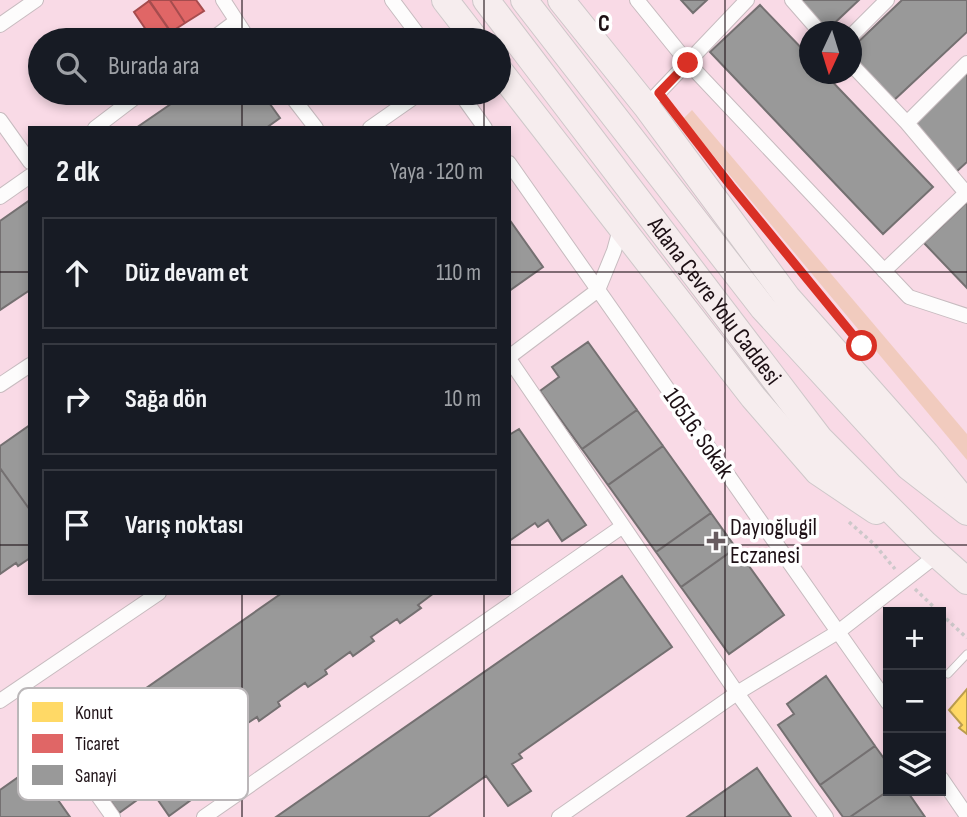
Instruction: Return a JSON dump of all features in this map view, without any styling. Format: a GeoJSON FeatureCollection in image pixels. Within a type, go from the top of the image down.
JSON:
{"type":"FeatureCollection","features":[{"type":"Feature","properties":{"kind":"highway"},"geometry":{"type":"LineString","coordinates":[[445,0],[459,28]]}},
{"type":"Feature","properties":{"kind":"highway","name":"Adana Çevre Yolu Caddesi"},"geometry":{"type":"LineString","coordinates":[[486,0],[507,28]]}},
{"type":"Feature","properties":{"kind":"highway","name":"Adana Çevre Yolu Caddesi"},"geometry":{"type":"LineString","coordinates":[[524,0],[763,308],[909,467],[967,512]]}},
{"type":"Feature","properties":{"kind":"highway"},"geometry":{"type":"LineString","coordinates":[[561,0],[646,106],[787,297],[967,504]]}},
{"type":"Feature","properties":{"kind":"highway","name":"Adana Çevre Yolu Caddesi"},"geometry":{"type":"LineString","coordinates":[[511,33],[820,439],[967,581]]}},
{"type":"Feature","properties":{"kind":"highway"},"geometry":{"type":"LineString","coordinates":[[511,86],[753,397],[818,472],[931,549]]}},
{"type":"Feature","properties":{"kind":"street"},"geometry":{"type":"LineString","coordinates":[[0,25],[36,0]]}},
{"type":"Feature","properties":{"kind":"street"},"geometry":{"type":"LineString","coordinates":[[223,0],[240,28]]}},
{"type":"Feature","properties":{"kind":"street"},"geometry":{"type":"LineString","coordinates":[[392,0],[413,28]]}},
{"type":"Feature","properties":{"kind":"street"},"geometry":{"type":"LineString","coordinates":[[637,0],[688,63],[909,297],[967,317]]}},
{"type":"Feature","properties":{"kind":"street"},"geometry":{"type":"LineString","coordinates":[[646,106],[747,0]]}},
{"type":"Feature","properties":{"kind":"street"},"geometry":{"type":"LineString","coordinates":[[792,0],[810,21]]}},
{"type":"Feature","properties":{"kind":"street"},"geometry":{"type":"LineString","coordinates":[[862,25],[887,0]]}},
{"type":"Feature","properties":{"kind":"street"},"geometry":{"type":"LineString","coordinates":[[227,28],[235,22]]}},
{"type":"Feature","properties":{"kind":"street"},"geometry":{"type":"LineString","coordinates":[[907,123],[967,63]]}},
{"type":"Feature","properties":{"kind":"street"},"geometry":{"type":"LineString","coordinates":[[862,76],[967,193],[884,271]]}},
{"type":"Feature","properties":{"kind":"street"},"geometry":{"type":"LineString","coordinates":[[98,126],[125,105]]}},
{"type":"Feature","properties":{"kind":"street"},"geometry":{"type":"LineString","coordinates":[[298,105],[314,126]]}},
{"type":"Feature","properties":{"kind":"street"},"geometry":{"type":"LineString","coordinates":[[373,126],[403,105]]}},
{"type":"Feature","properties":{"kind":"street"},"geometry":{"type":"LineString","coordinates":[[469,105],[484,126]]}},
{"type":"Feature","properties":{"kind":"street"},"geometry":{"type":"LineString","coordinates":[[0,120],[28,159]]}},
{"type":"Feature","properties":{"kind":"street","name":"10516. Sokak"},"geometry":{"type":"LineString","coordinates":[[511,166],[883,696]]}},
{"type":"Feature","properties":{"kind":"street"},"geometry":{"type":"LineString","coordinates":[[0,197],[28,177]]}},
{"type":"Feature","properties":{"kind":"street"},"geometry":{"type":"LineString","coordinates":[[511,356],[598,289],[620,229]]}},
{"type":"Feature","properties":{"kind":"street"},"geometry":{"type":"LineString","coordinates":[[511,361],[737,693],[826,817]]}},
{"type":"Feature","properties":{"kind":"street"},"geometry":{"type":"LineString","coordinates":[[0,385],[28,366]]}},
{"type":"Feature","properties":{"kind":"street"},"geometry":{"type":"LineString","coordinates":[[248,787],[624,526]]}},
{"type":"Feature","properties":{"kind":"street"},"geometry":{"type":"LineString","coordinates":[[559,817],[737,693],[838,632],[931,549]]}},
{"type":"Feature","properties":{"kind":"street"},"geometry":{"type":"LineString","coordinates":[[21,687],[156,595]]}},
{"type":"Feature","properties":{"kind":"street"},"geometry":{"type":"LineString","coordinates":[[0,701],[18,689]]}},
{"type":"Feature","properties":{"kind":"street"},"geometry":{"type":"LineString","coordinates":[[946,785],[967,816]]}},
{"type":"Feature","properties":{"kind":"street"},"geometry":{"type":"LineString","coordinates":[[101,800],[113,817]]}},
{"type":"Feature","properties":{"kind":"street"},"geometry":{"type":"LineString","coordinates":[[204,817],[229,800]]}},
{"type":"Feature","properties":{"kind":"lane"},"geometry":{"type":"LineString","coordinates":[[948,674],[967,654]]}},
{"type":"Feature","properties":{"kind":"path"},"geometry":{"type":"LineString","coordinates":[[775,240],[853,335]]}},
{"type":"Feature","properties":{"kind":"path"},"geometry":{"type":"LineString","coordinates":[[946,619],[967,638]]}},
{"type":"Feature","properties":{"kind":"shaded area"},"geometry":{"type":"Polygon","coordinates":[[[0,0],[967,0],[967,817],[0,817],[0,0]]]}},
{"type":"Feature","properties":{"kind":"shaded area"},"geometry":{"type":"Polygon","coordinates":[[[692,110],[967,434],[967,460],[683,119],[692,110]]]}},
{"type":"Feature","properties":{"kind":"building: Konut"},"geometry":{"type":"Polygon","coordinates":[[[967,689],[967,734],[959,728],[962,725],[949,710],[967,689]]]}},
{"type":"Feature","properties":{"kind":"building: Ticaret"},"geometry":{"type":"Polygon","coordinates":[[[149,0],[170,0],[185,23],[177,28],[168,28],[149,0]]]}},
{"type":"Feature","properties":{"kind":"building: Ticaret"},"geometry":{"type":"Polygon","coordinates":[[[170,0],[196,0],[204,11],[185,23],[170,0]]]}},
{"type":"Feature","properties":{"kind":"building: Ticaret"},"geometry":{"type":"Polygon","coordinates":[[[149,1],[168,28],[145,28],[134,12],[149,1]]]}},
{"type":"Feature","properties":{"kind":"building: Sanayi"},"geometry":{"type":"Polygon","coordinates":[[[681,0],[707,0],[693,13],[681,0]]]}},
{"type":"Feature","properties":{"kind":"building: Sanayi"},"geometry":{"type":"Polygon","coordinates":[[[796,0],[859,0],[837,21],[816,21],[796,0]]]}},
{"type":"Feature","properties":{"kind":"building: Sanayi"},"geometry":{"type":"Polygon","coordinates":[[[902,0],[967,0],[967,32],[892,102],[862,70],[862,38],[902,0]]]}},
{"type":"Feature","properties":{"kind":"building: Sanayi"},"geometry":{"type":"Polygon","coordinates":[[[760,5],[799,46],[799,84],[835,84],[933,187],[883,234],[710,52],[760,5]]]}},
{"type":"Feature","properties":{"kind":"building: Sanayi"},"geometry":{"type":"Polygon","coordinates":[[[967,71],[967,162],[956,172],[910,124],[967,71]]]}},
{"type":"Feature","properties":{"kind":"building: Sanayi"},"geometry":{"type":"Polygon","coordinates":[[[170,105],[271,105],[280,118],[269,126],[139,126],[170,105]]]}},
{"type":"Feature","properties":{"kind":"building: Sanayi"},"geometry":{"type":"Polygon","coordinates":[[[28,201],[28,291],[0,310],[0,221],[28,201]]]}},
{"type":"Feature","properties":{"kind":"building: Sanayi"},"geometry":{"type":"Polygon","coordinates":[[[967,202],[967,288],[924,243],[967,202]]]}},
{"type":"Feature","properties":{"kind":"building: Sanayi"},"geometry":{"type":"Polygon","coordinates":[[[511,222],[543,267],[511,290],[511,222]]]}},
{"type":"Feature","properties":{"kind":"building: Sanayi"},"geometry":{"type":"Polygon","coordinates":[[[588,342],[637,410],[582,449],[540,391],[559,377],[552,367],[588,342]]]}},
{"type":"Feature","properties":{"kind":"building: Sanayi"},"geometry":{"type":"Polygon","coordinates":[[[637,410],[663,446],[608,485],[582,449],[637,410]]]}},
{"type":"Feature","properties":{"kind":"building: Sanayi"},"geometry":{"type":"Polygon","coordinates":[[[28,426],[28,507],[0,468],[0,446],[28,426]]]}},
{"type":"Feature","properties":{"kind":"building: Sanayi"},"geometry":{"type":"Polygon","coordinates":[[[519,429],[586,525],[562,541],[548,520],[538,527],[535,523],[511,540],[511,434],[519,429]]]}},
{"type":"Feature","properties":{"kind":"building: Sanayi"},"geometry":{"type":"Polygon","coordinates":[[[663,446],[711,513],[656,552],[608,485],[663,446]]]}},
{"type":"Feature","properties":{"kind":"building: Sanayi"},"geometry":{"type":"Polygon","coordinates":[[[0,468],[28,507],[28,559],[18,566],[16,563],[0,574],[0,468]]]}},
{"type":"Feature","properties":{"kind":"building: Sanayi"},"geometry":{"type":"Polygon","coordinates":[[[711,513],[736,548],[681,587],[656,552],[711,513]]]}},
{"type":"Feature","properties":{"kind":"building: Sanayi"},"geometry":{"type":"Polygon","coordinates":[[[736,548],[784,615],[729,654],[681,587],[736,548]]]}},
{"type":"Feature","properties":{"kind":"building: Sanayi"},"geometry":{"type":"Polygon","coordinates":[[[622,576],[672,647],[519,754],[522,758],[512,764],[531,791],[508,806],[486,776],[428,817],[276,817],[622,576]]]}},
{"type":"Feature","properties":{"kind":"building: Sanayi"},"geometry":{"type":"Polygon","coordinates":[[[279,595],[431,595],[418,605],[421,608],[400,623],[397,619],[371,637],[374,641],[353,656],[350,652],[325,670],[327,674],[308,687],[305,683],[278,702],[280,706],[259,721],[257,717],[248,723],[248,688],[146,688],[279,595]]]}},
{"type":"Feature","properties":{"kind":"building: Sanayi"},"geometry":{"type":"Polygon","coordinates":[[[826,676],[875,746],[820,785],[778,725],[794,714],[787,704],[826,676]]]}},
{"type":"Feature","properties":{"kind":"building: Sanayi"},"geometry":{"type":"Polygon","coordinates":[[[875,746],[883,757],[883,794],[850,817],[843,817],[820,785],[875,746]]]}},
{"type":"Feature","properties":{"kind":"building: Sanayi"},"geometry":{"type":"Polygon","coordinates":[[[757,768],[791,817],[687,817],[757,768]]]}},
{"type":"Feature","properties":{"kind":"building: Sanayi"},"geometry":{"type":"Polygon","coordinates":[[[18,777],[18,800],[58,800],[70,817],[0,817],[0,790],[18,777]]]}},
{"type":"Feature","properties":{"kind":"building: Sanayi"},"geometry":{"type":"Polygon","coordinates":[[[883,794],[910,796],[925,817],[850,817],[883,794]]]}},
{"type":"Feature","properties":{"kind":"building: Sanayi"},"geometry":{"type":"Polygon","coordinates":[[[110,800],[137,800],[119,813],[110,800]]]}},
{"type":"Feature","properties":{"kind":"building: Sanayi"},"geometry":{"type":"Polygon","coordinates":[[[158,800],[191,800],[169,816],[158,800]]]}},
{"type":"Feature","properties":{"kind":"place","name":"Dayıoğlugil Eczanesi"},"geometry":{"type":"Point","coordinates":[716,541]}},
{"type":"Feature","properties":{"kind":"route"},"geometry":{"type":"LineString","coordinates":[[688,63],[659,93],[862,346]]}}]}
